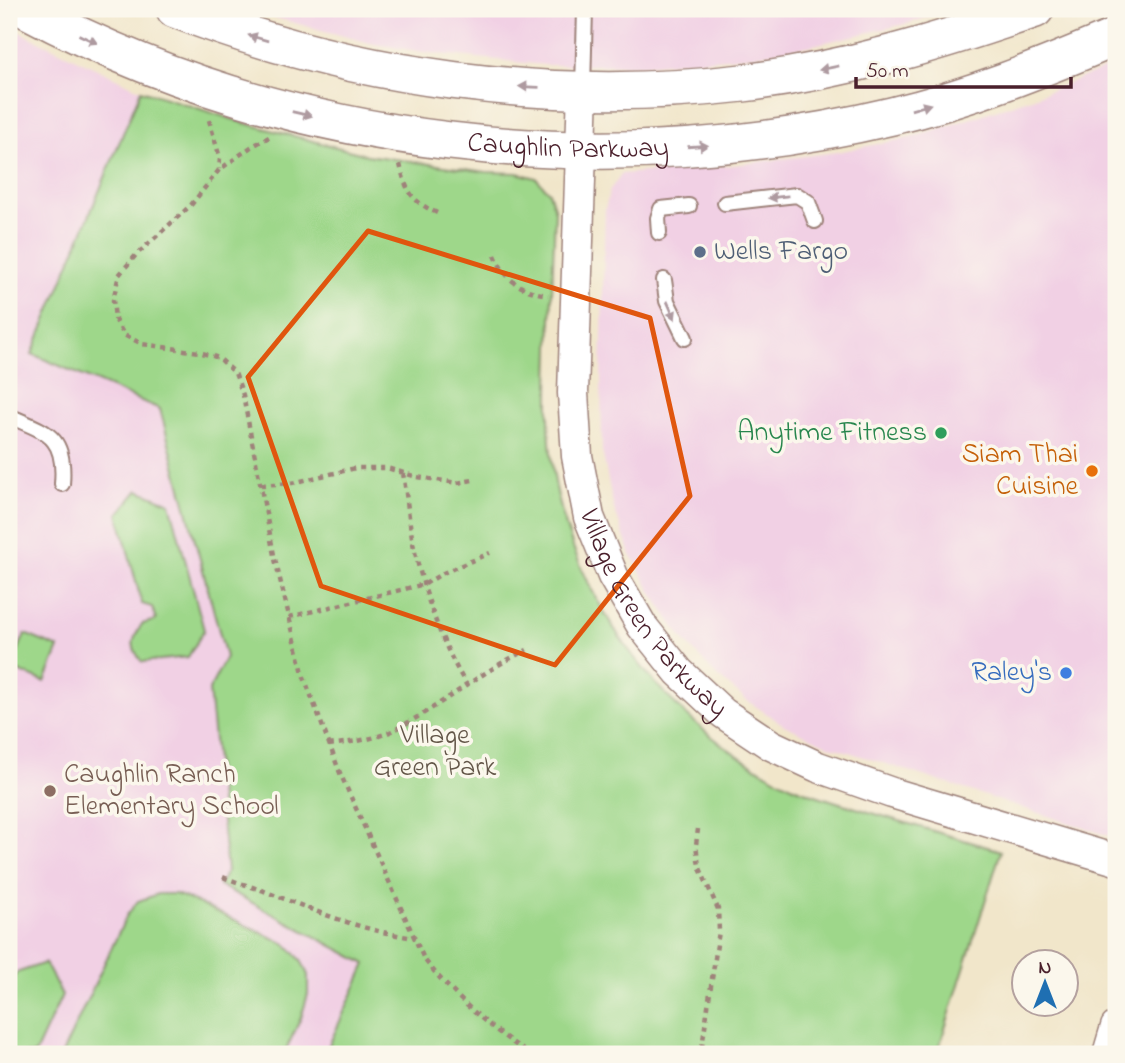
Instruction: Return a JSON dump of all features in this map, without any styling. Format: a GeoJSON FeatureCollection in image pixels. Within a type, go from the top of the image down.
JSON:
{"type":"FeatureCollection","features":[{"type":"Feature","properties":{"kind":"street","name":"Caughlin Parkway"},"geometry":{"type":"LineString","coordinates":[[26,9],[123,55],[233,95],[301,114],[382,131],[530,150],[628,152],[800,135],[893,116],[1034,72],[1116,37]]}},
{"type":"Feature","properties":{"kind":"street","name":"Caughlin Parkway"},"geometry":{"type":"LineString","coordinates":[[175,9],[223,28],[333,58],[424,76],[512,86],[583,89],[676,89],[821,70],[910,49],[1035,9]]}},
{"type":"Feature","properties":{"kind":"street","name":"Village Green Parkway"},"geometry":{"type":"LineString","coordinates":[[583,89],[573,393],[577,456],[589,517],[613,576],[642,626],[680,672],[723,713],[771,745],[818,767],[892,793],[1116,860]]}},
{"type":"Feature","properties":{"kind":"street"},"geometry":{"type":"LineString","coordinates":[[1108,1054],[1116,1027]]}},
{"type":"Feature","properties":{"kind":"lane"},"geometry":{"type":"LineString","coordinates":[[583,89],[585,9]]}},
{"type":"Feature","properties":{"kind":"lane"},"geometry":{"type":"LineString","coordinates":[[725,202],[797,195],[808,202],[815,221]]}},
{"type":"Feature","properties":{"kind":"lane"},"geometry":{"type":"LineString","coordinates":[[659,233],[658,218],[661,209],[690,206]]}},
{"type":"Feature","properties":{"kind":"lane"},"geometry":{"type":"LineString","coordinates":[[664,280],[667,301],[685,338]]}},
{"type":"Feature","properties":{"kind":"lane"},"geometry":{"type":"LineString","coordinates":[[9,416],[44,431],[59,447],[64,462],[62,484]]}},
{"type":"Feature","properties":{"kind":"path"},"geometry":{"type":"LineString","coordinates":[[207,115],[220,158],[219,170]]}},
{"type":"Feature","properties":{"kind":"path"},"geometry":{"type":"LineString","coordinates":[[270,137],[219,170],[191,205],[136,255],[119,275],[113,300],[115,319],[124,335],[142,344],[199,352],[219,358],[235,373],[243,395],[274,555],[304,677],[329,745],[424,959],[443,983],[483,1021],[529,1054]]}},
{"type":"Feature","properties":{"kind":"path"},"geometry":{"type":"LineString","coordinates":[[400,163],[405,186],[414,199],[437,214]]}},
{"type":"Feature","properties":{"kind":"path"},"geometry":{"type":"LineString","coordinates":[[495,255],[501,270],[513,283],[530,292],[548,295]]}},
{"type":"Feature","properties":{"kind":"path"},"geometry":{"type":"LineString","coordinates":[[261,485],[292,483],[356,468],[387,468],[457,483],[473,480]]}},
{"type":"Feature","properties":{"kind":"path"},"geometry":{"type":"LineString","coordinates":[[403,473],[414,547],[425,584],[452,660],[466,684]]}},
{"type":"Feature","properties":{"kind":"path"},"geometry":{"type":"LineString","coordinates":[[289,617],[425,584],[443,573],[490,553]]}},
{"type":"Feature","properties":{"kind":"path"},"geometry":{"type":"LineString","coordinates":[[329,745],[364,740],[391,731],[499,663],[527,650]]}},
{"type":"Feature","properties":{"kind":"path"},"geometry":{"type":"LineString","coordinates":[[698,829],[696,845],[699,866],[718,909],[719,931],[701,1054]]}},
{"type":"Feature","properties":{"kind":"path"},"geometry":{"type":"LineString","coordinates":[[223,877],[307,910],[372,931],[415,938]]}},
{"type":"Feature","properties":{"kind":"highlighted area"},"geometry":{"type":"Polygon","coordinates":[[[368,231],[650,318],[690,496],[555,665],[321,586],[248,377],[368,231]]]}},
{"type":"Feature","properties":{"kind":"shaded area"},"geometry":{"type":"Polygon","coordinates":[[[242,9],[952,9],[910,23],[751,56],[644,65],[545,65],[430,53],[374,44],[242,9]]]}},
{"type":"Feature","properties":{"kind":"shaded area"},"geometry":{"type":"Polygon","coordinates":[[[9,27],[141,90],[32,354],[159,409],[226,657],[209,690],[227,871],[219,885],[366,964],[325,1054],[9,1054],[9,27]]]}},
{"type":"Feature","properties":{"kind":"shaded area"},"geometry":{"type":"Polygon","coordinates":[[[1116,64],[1116,838],[827,745],[784,725],[746,700],[714,673],[682,638],[653,595],[631,555],[614,509],[602,451],[601,379],[605,209],[610,190],[621,174],[734,165],[837,152],[914,137],[1032,98],[1116,64]]]}},
{"type":"Feature","properties":{"kind":"green space","name":"Village Green Park"},"geometry":{"type":"Polygon","coordinates":[[[141,90],[244,123],[367,155],[486,172],[517,173],[536,178],[549,192],[555,211],[549,394],[553,470],[564,520],[582,568],[605,614],[634,658],[669,697],[707,733],[749,763],[794,787],[1001,851],[937,1054],[325,1054],[366,964],[219,885],[227,871],[209,690],[226,657],[160,409],[32,354],[141,90]]]}},
{"type":"Feature","properties":{"kind":"green space"},"geometry":{"type":"Polygon","coordinates":[[[138,490],[170,503],[204,630],[188,657],[142,662],[135,651],[134,639],[142,624],[156,620],[152,607],[142,604],[118,514],[138,490]]]}},
{"type":"Feature","properties":{"kind":"green space"},"geometry":{"type":"Polygon","coordinates":[[[25,634],[59,648],[45,682],[11,668],[25,634]]]}},
{"type":"Feature","properties":{"kind":"green space"},"geometry":{"type":"Polygon","coordinates":[[[158,894],[184,897],[286,944],[301,960],[308,975],[308,994],[301,1018],[284,1054],[62,1054],[127,915],[138,901],[158,894]]]}},
{"type":"Feature","properties":{"kind":"green space"},"geometry":{"type":"Polygon","coordinates":[[[45,963],[62,995],[35,1054],[9,1054],[9,990],[16,973],[45,963]]]}},
{"type":"Feature","properties":{"kind":"place","name":"Wells Fargo"},"geometry":{"type":"Point","coordinates":[700,252]}},
{"type":"Feature","properties":{"kind":"place","name":"Anytime Fitness"},"geometry":{"type":"Point","coordinates":[941,433]}},
{"type":"Feature","properties":{"kind":"place","name":"Siam Thai Cuisine"},"geometry":{"type":"Point","coordinates":[1092,471]}},
{"type":"Feature","properties":{"kind":"place","name":"Raley's"},"geometry":{"type":"Point","coordinates":[1066,673]}},
{"type":"Feature","properties":{"kind":"place","name":"Caughlin Ranch Elementary School"},"geometry":{"type":"Point","coordinates":[50,791]}}]}
